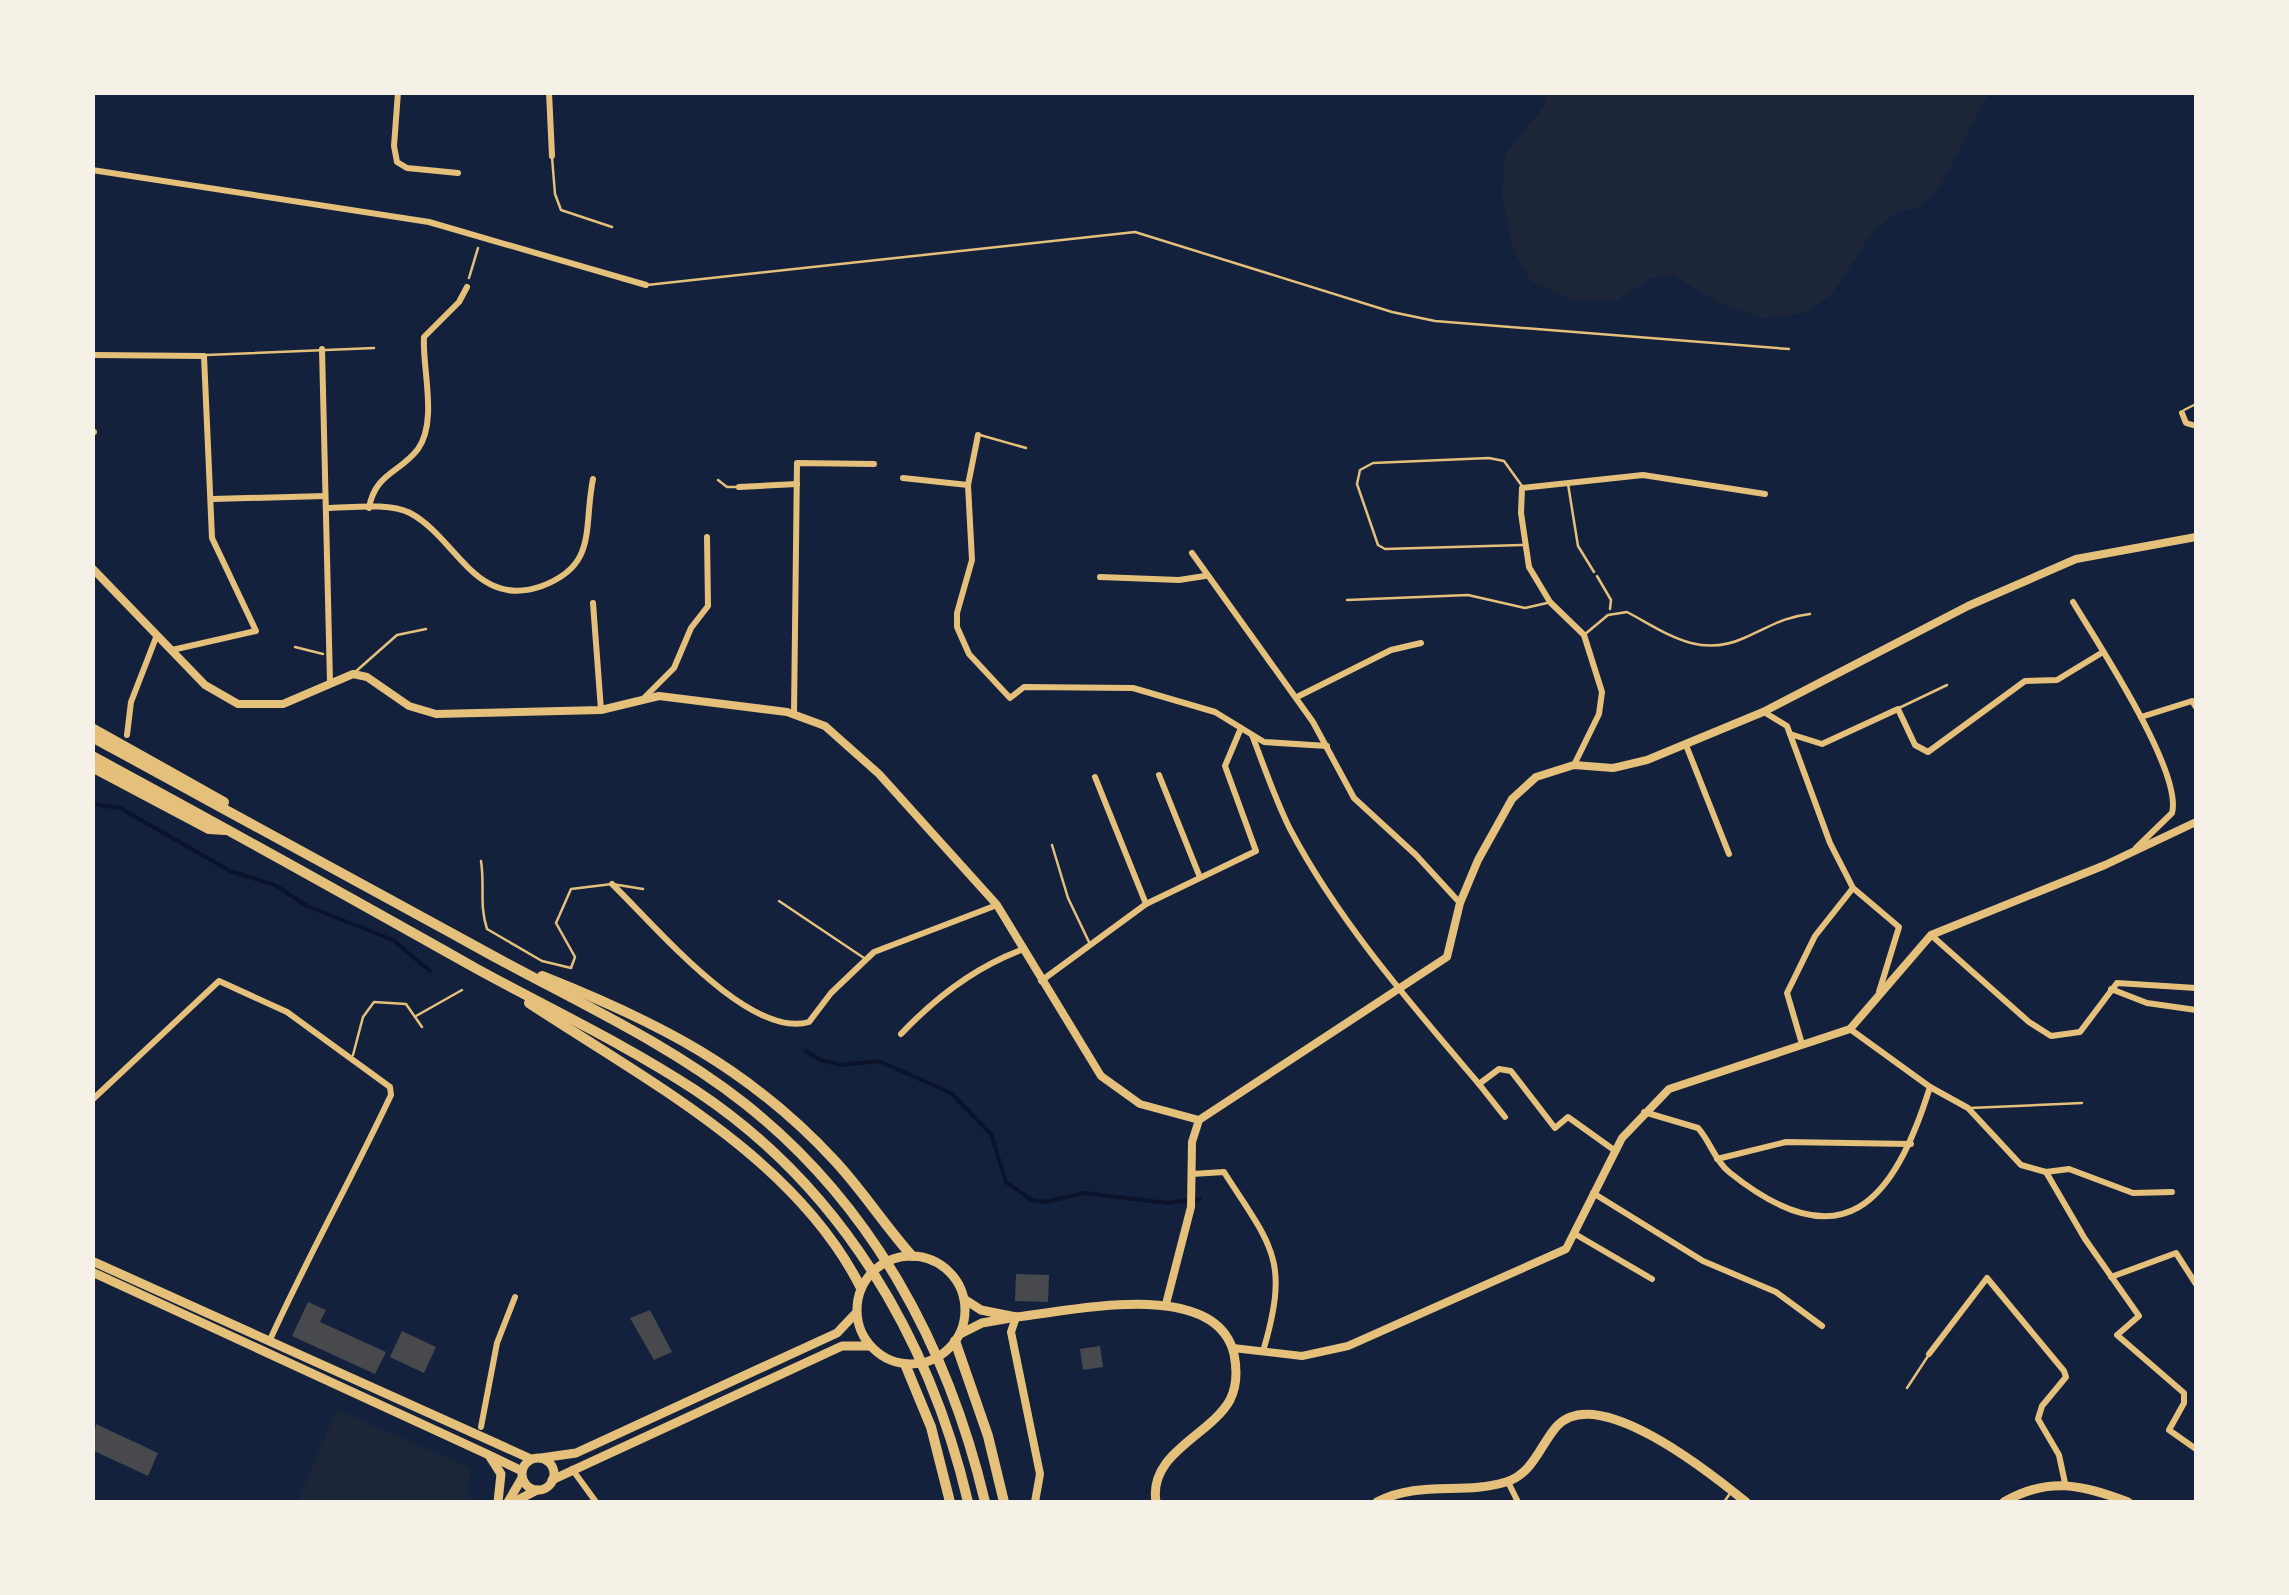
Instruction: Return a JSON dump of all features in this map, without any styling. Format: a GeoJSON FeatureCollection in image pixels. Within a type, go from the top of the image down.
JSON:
{"type":"FeatureCollection","features":[{"type":"Feature","properties":{"kind":"highway"},"geometry":{"type":"LineString","coordinates":[[92,728],[221,799],[234,814]]}},
{"type":"Feature","properties":{"kind":"highway"},"geometry":{"type":"LineString","coordinates":[[92,737],[703,1074],[772,1126],[819,1173],[876,1244],[920,1316],[963,1420],[985,1502]]}},
{"type":"Feature","properties":{"kind":"highway"},"geometry":{"type":"LineString","coordinates":[[92,756],[641,1056],[733,1117],[801,1179],[839,1222],[906,1327],[945,1419],[968,1502]]}},
{"type":"Feature","properties":{"kind":"highway"},"geometry":{"type":"LineString","coordinates":[[92,767],[209,829],[228,830]]}},
{"type":"Feature","properties":{"kind":"highway"},"geometry":{"type":"LineString","coordinates":[[495,956],[640,1015],[722,1062],[762,1092],[834,1161],[908,1256]]}},
{"type":"Feature","properties":{"kind":"highway"},"geometry":{"type":"LineString","coordinates":[[482,972],[698,1115],[758,1162],[836,1246],[861,1288]]}},
{"type":"Feature","properties":{"kind":"highway"},"geometry":{"type":"LineString","coordinates":[[956,1340],[980,1408],[1004,1502]]}},
{"type":"Feature","properties":{"kind":"highway"},"geometry":{"type":"LineString","coordinates":[[905,1364],[931,1427],[950,1502]]}},
{"type":"Feature","properties":{"kind":"main road"},"geometry":{"type":"LineString","coordinates":[[1022,1317],[981,1310],[964,1298],[943,1266],[908,1256],[883,1264],[861,1288],[856,1314],[870,1346],[885,1358],[905,1364],[931,1361],[982,1323],[1166,1304],[1202,1316],[1233,1348],[1236,1376],[1230,1399],[1164,1467],[1156,1484],[1156,1502]]}},
{"type":"Feature","properties":{"kind":"main road"},"geometry":{"type":"LineString","coordinates":[[92,1261],[536,1459],[552,1467],[552,1480]]}},
{"type":"Feature","properties":{"kind":"main road"},"geometry":{"type":"LineString","coordinates":[[92,1272],[489,1455],[522,1475],[536,1490]]}},
{"type":"Feature","properties":{"kind":"main road"},"geometry":{"type":"LineString","coordinates":[[956,1340],[964,1298]]}},
{"type":"Feature","properties":{"kind":"main road"},"geometry":{"type":"LineString","coordinates":[[511,1502],[522,1475],[536,1459],[569,1456],[605,1440],[832,1335],[856,1314]]}},
{"type":"Feature","properties":{"kind":"main road"},"geometry":{"type":"LineString","coordinates":[[511,1502],[842,1346],[870,1346]]}},
{"type":"Feature","properties":{"kind":"main road"},"geometry":{"type":"LineString","coordinates":[[1377,1502],[1415,1489],[1508,1482],[1533,1463],[1558,1426],[1586,1414],[1605,1416],[1647,1434],[1746,1502]]}},
{"type":"Feature","properties":{"kind":"main road"},"geometry":{"type":"LineString","coordinates":[[489,1455],[502,1474],[498,1502]]}},
{"type":"Feature","properties":{"kind":"main road"},"geometry":{"type":"LineString","coordinates":[[2004,1502],[2028,1490],[2065,1483],[2128,1502]]}},
{"type":"Feature","properties":{"kind":"street"},"geometry":{"type":"LineString","coordinates":[[398,92],[394,146],[397,162],[407,168],[458,173]]}},
{"type":"Feature","properties":{"kind":"street"},"geometry":{"type":"LineString","coordinates":[[548,92],[552,156]]}},
{"type":"Feature","properties":{"kind":"street"},"geometry":{"type":"LineString","coordinates":[[92,170],[371,212],[481,236],[646,285]]}},
{"type":"Feature","properties":{"kind":"street"},"geometry":{"type":"LineString","coordinates":[[369,508],[377,482],[418,449],[425,424],[424,337],[458,302],[466,287]]}},
{"type":"Feature","properties":{"kind":"street"},"geometry":{"type":"LineString","coordinates":[[322,348],[330,682]]}},
{"type":"Feature","properties":{"kind":"street"},"geometry":{"type":"LineString","coordinates":[[93,355],[204,356],[214,498],[212,538],[256,630],[172,650]]}},
{"type":"Feature","properties":{"kind":"street"},"geometry":{"type":"LineString","coordinates":[[2182,414],[2186,423],[2196,426]]}},
{"type":"Feature","properties":{"kind":"street"},"geometry":{"type":"LineString","coordinates":[[978,435],[968,486],[972,560],[956,613],[957,626],[969,654],[1010,698],[1024,687],[1133,688],[1215,712],[1252,736],[1280,746],[1327,746]]}},
{"type":"Feature","properties":{"kind":"street"},"geometry":{"type":"LineString","coordinates":[[794,714],[797,463],[874,464]]}},
{"type":"Feature","properties":{"kind":"street"},"geometry":{"type":"LineString","coordinates":[[1574,766],[1602,702],[1584,635],[1550,602],[1529,567],[1522,488],[1643,476],[1765,494]]}},
{"type":"Feature","properties":{"kind":"street"},"geometry":{"type":"LineString","coordinates":[[903,478],[968,486]]}},
{"type":"Feature","properties":{"kind":"street"},"geometry":{"type":"LineString","coordinates":[[326,508],[409,513],[483,579],[506,592],[522,592],[562,578],[580,562],[593,479]]}},
{"type":"Feature","properties":{"kind":"street"},"geometry":{"type":"LineString","coordinates":[[739,487],[796,484]]}},
{"type":"Feature","properties":{"kind":"street"},"geometry":{"type":"LineString","coordinates":[[214,498],[325,496]]}},
{"type":"Feature","properties":{"kind":"street"},"geometry":{"type":"LineString","coordinates":[[644,698],[666,679],[690,628],[708,606],[707,537]]}},
{"type":"Feature","properties":{"kind":"street"},"geometry":{"type":"LineString","coordinates":[[1166,1304],[1191,1207],[1192,1142],[1199,1120],[1447,957],[1460,903],[1478,860],[1519,790],[1536,777],[1574,766],[1625,767],[1686,746],[1763,712],[1958,611],[2076,559],[2196,537]]}},
{"type":"Feature","properties":{"kind":"street"},"geometry":{"type":"LineString","coordinates":[[1192,553],[1205,576],[1297,696],[1364,810],[1416,854],[1460,903]]}},
{"type":"Feature","properties":{"kind":"street"},"geometry":{"type":"LineString","coordinates":[[92,568],[214,694],[238,704],[283,704],[353,674],[367,676],[409,706],[436,714],[600,710],[644,698],[794,714],[825,726],[858,753],[997,906],[1086,1056],[1114,1088],[1140,1104],[1199,1120]]}},
{"type":"Feature","properties":{"kind":"street"},"geometry":{"type":"LineString","coordinates":[[1100,577],[1179,580],[1205,576]]}},
{"type":"Feature","properties":{"kind":"street"},"geometry":{"type":"LineString","coordinates":[[2073,602],[2142,718],[2174,808],[2132,852]]}},
{"type":"Feature","properties":{"kind":"street"},"geometry":{"type":"LineString","coordinates":[[593,603],[600,710]]}},
{"type":"Feature","properties":{"kind":"street"},"geometry":{"type":"LineString","coordinates":[[126,735],[131,702],[157,635]]}},
{"type":"Feature","properties":{"kind":"street"},"geometry":{"type":"LineString","coordinates":[[1297,696],[1391,650],[1422,643]]}},
{"type":"Feature","properties":{"kind":"street"},"geometry":{"type":"LineString","coordinates":[[1790,734],[1822,744],[1898,708],[1915,745],[1928,752],[2025,681],[2058,680],[2102,652]]}},
{"type":"Feature","properties":{"kind":"street"},"geometry":{"type":"LineString","coordinates":[[2142,718],[2192,701],[2196,707]]}},
{"type":"Feature","properties":{"kind":"street"},"geometry":{"type":"LineString","coordinates":[[1763,712],[1782,722],[1790,734],[1830,843],[1852,888],[1901,932],[1879,993]]}},
{"type":"Feature","properties":{"kind":"street"},"geometry":{"type":"LineString","coordinates":[[1041,980],[1146,904],[1256,851],[1225,766],[1242,728]]}},
{"type":"Feature","properties":{"kind":"street"},"geometry":{"type":"LineString","coordinates":[[1252,736],[1290,828],[1399,988],[1505,1117]]}},
{"type":"Feature","properties":{"kind":"street"},"geometry":{"type":"LineString","coordinates":[[1686,746],[1729,854]]}},
{"type":"Feature","properties":{"kind":"street"},"geometry":{"type":"LineString","coordinates":[[1159,774],[1200,876]]}},
{"type":"Feature","properties":{"kind":"street"},"geometry":{"type":"LineString","coordinates":[[1094,777],[1146,904]]}},
{"type":"Feature","properties":{"kind":"street"},"geometry":{"type":"LineString","coordinates":[[1233,1348],[1264,1348],[1302,1356],[1365,1341],[1566,1250],[1614,1150],[1643,1112],[1669,1089],[1850,1029],[1931,935],[2196,822]]}},
{"type":"Feature","properties":{"kind":"street"},"geometry":{"type":"LineString","coordinates":[[612,884],[717,990],[792,1025],[809,1022],[864,959],[886,946],[997,906]]}},
{"type":"Feature","properties":{"kind":"street"},"geometry":{"type":"LineString","coordinates":[[1802,1044],[1787,993],[1815,936],[1852,888]]}},
{"type":"Feature","properties":{"kind":"street"},"geometry":{"type":"LineString","coordinates":[[1931,935],[2029,1022],[2051,1036],[2080,1032],[2112,989],[2128,980],[2162,988],[2196,988]]}},
{"type":"Feature","properties":{"kind":"street"},"geometry":{"type":"LineString","coordinates":[[901,1034],[931,1002],[954,991],[985,964],[1024,949]]}},
{"type":"Feature","properties":{"kind":"street"},"geometry":{"type":"LineString","coordinates":[[92,1100],[219,980],[287,1012],[387,1085],[391,1095],[347,1189],[309,1254],[269,1343]]}},
{"type":"Feature","properties":{"kind":"street"},"geometry":{"type":"LineString","coordinates":[[2112,989],[2147,1003],[2196,1010]]}},
{"type":"Feature","properties":{"kind":"street"},"geometry":{"type":"LineString","coordinates":[[1850,1029],[1930,1088],[1968,1108],[2014,1161],[2046,1172],[2061,1167],[2133,1192],[2172,1192]]}},
{"type":"Feature","properties":{"kind":"street"},"geometry":{"type":"LineString","coordinates":[[1479,1084],[1498,1069],[1511,1070],[1555,1128],[1568,1117],[1614,1150]]}},
{"type":"Feature","properties":{"kind":"street"},"geometry":{"type":"LineString","coordinates":[[1643,1112],[1698,1128],[1726,1171],[1779,1203],[1815,1215],[1840,1216],[1862,1210],[1874,1198],[1911,1144],[1930,1088]]}},
{"type":"Feature","properties":{"kind":"street"},"geometry":{"type":"LineString","coordinates":[[1718,1159],[1786,1142],[1911,1144]]}},
{"type":"Feature","properties":{"kind":"street"},"geometry":{"type":"LineString","coordinates":[[1192,1174],[1224,1172],[1274,1250],[1276,1302],[1264,1348]]}},
{"type":"Feature","properties":{"kind":"street"},"geometry":{"type":"LineString","coordinates":[[2046,1172],[2139,1316],[2117,1335],[2184,1393],[2184,1403],[2170,1430],[2196,1449]]}},
{"type":"Feature","properties":{"kind":"street"},"geometry":{"type":"LineString","coordinates":[[1592,1192],[1703,1261],[1776,1292],[1822,1326]]}},
{"type":"Feature","properties":{"kind":"street"},"geometry":{"type":"LineString","coordinates":[[1575,1234],[1652,1278]]}},
{"type":"Feature","properties":{"kind":"street"},"geometry":{"type":"LineString","coordinates":[[2112,1277],[2176,1253],[2196,1284]]}},
{"type":"Feature","properties":{"kind":"street"},"geometry":{"type":"LineString","coordinates":[[1929,1354],[1987,1278],[2064,1371],[2066,1377],[2042,1406],[2038,1419],[2058,1455],[2065,1483]]}},
{"type":"Feature","properties":{"kind":"street"},"geometry":{"type":"LineString","coordinates":[[481,1427],[498,1343],[514,1297]]}},
{"type":"Feature","properties":{"kind":"street"},"geometry":{"type":"LineString","coordinates":[[1022,1317],[1011,1332],[1040,1474],[1035,1502]]}},
{"type":"Feature","properties":{"kind":"street"},"geometry":{"type":"LineString","coordinates":[[572,1470],[596,1502]]}},
{"type":"Feature","properties":{"kind":"street"},"geometry":{"type":"LineString","coordinates":[[1508,1482],[1518,1502]]}},
{"type":"Feature","properties":{"kind":"lane"},"geometry":{"type":"LineString","coordinates":[[552,156],[554,194],[561,210],[612,227]]}},
{"type":"Feature","properties":{"kind":"lane"},"geometry":{"type":"LineString","coordinates":[[646,285],[1135,232],[1392,312],[1435,321],[1788,348]]}},
{"type":"Feature","properties":{"kind":"lane"},"geometry":{"type":"LineString","coordinates":[[204,356],[374,348]]}},
{"type":"Feature","properties":{"kind":"lane"},"geometry":{"type":"LineString","coordinates":[[2182,414],[2196,404]]}},
{"type":"Feature","properties":{"kind":"lane"},"geometry":{"type":"LineString","coordinates":[[978,435],[1026,448]]}},
{"type":"Feature","properties":{"kind":"lane"},"geometry":{"type":"LineString","coordinates":[[1522,488],[1504,461],[1489,458],[1373,463],[1360,470],[1357,484],[1378,545],[1385,548],[1525,545]]}},
{"type":"Feature","properties":{"kind":"lane"},"geometry":{"type":"LineString","coordinates":[[718,480],[727,487],[739,487]]}},
{"type":"Feature","properties":{"kind":"lane"},"geometry":{"type":"LineString","coordinates":[[1568,482],[1578,546],[1594,572]]}},
{"type":"Feature","properties":{"kind":"lane"},"geometry":{"type":"LineString","coordinates":[[1347,600],[1468,595],[1525,608],[1550,602]]}},
{"type":"Feature","properties":{"kind":"lane"},"geometry":{"type":"LineString","coordinates":[[1584,635],[1608,615],[1627,612],[1670,638],[1708,646],[1745,638],[1776,620],[1810,614]]}},
{"type":"Feature","properties":{"kind":"lane"},"geometry":{"type":"LineString","coordinates":[[353,674],[397,635],[426,629]]}},
{"type":"Feature","properties":{"kind":"lane"},"geometry":{"type":"LineString","coordinates":[[1898,708],[1947,685]]}},
{"type":"Feature","properties":{"kind":"lane"},"geometry":{"type":"LineString","coordinates":[[1052,845],[1068,898],[1090,944]]}},
{"type":"Feature","properties":{"kind":"lane"},"geometry":{"type":"LineString","coordinates":[[481,861],[484,880],[479,898],[487,929],[542,960],[571,968],[575,958],[556,923],[566,895],[578,886],[612,884],[643,889]]}},
{"type":"Feature","properties":{"kind":"lane"},"geometry":{"type":"LineString","coordinates":[[779,901],[864,959]]}},
{"type":"Feature","properties":{"kind":"lane"},"geometry":{"type":"LineString","coordinates":[[415,1016],[462,990]]}},
{"type":"Feature","properties":{"kind":"lane"},"geometry":{"type":"LineString","coordinates":[[352,1059],[363,1016],[374,1002],[406,1004],[422,1027]]}},
{"type":"Feature","properties":{"kind":"lane"},"geometry":{"type":"LineString","coordinates":[[1968,1108],[2082,1103]]}},
{"type":"Feature","properties":{"kind":"lane"},"geometry":{"type":"LineString","coordinates":[[1906,1388],[1929,1354]]}},
{"type":"Feature","properties":{"kind":"lane"},"geometry":{"type":"LineString","coordinates":[[1724,1502],[1732,1491]]}},
{"type":"Feature","properties":{"kind":"path"},"geometry":{"type":"LineString","coordinates":[[466,287],[481,236]]}},
{"type":"Feature","properties":{"kind":"path"},"geometry":{"type":"LineString","coordinates":[[1594,572],[1611,600],[1608,615]]}},
{"type":"Feature","properties":{"kind":"path"},"geometry":{"type":"LineString","coordinates":[[296,646],[329,656]]}},
{"type":"Feature","properties":{"kind":"shaded area"},"geometry":{"type":"Polygon","coordinates":[[[1544,92],[1989,93],[1938,190],[1918,209],[1900,210],[1873,231],[1831,295],[1802,314],[1763,318],[1721,304],[1673,275],[1651,278],[1617,300],[1572,300],[1531,281],[1514,252],[1502,198],[1505,155],[1547,103],[1544,92]]]}},
{"type":"Feature","properties":{"kind":"shaded area"},"geometry":{"type":"Polygon","coordinates":[[[337,1410],[471,1468],[467,1488],[472,1502],[297,1502],[337,1410]]]}},
{"type":"Feature","properties":{"kind":"building"},"geometry":{"type":"Polygon","coordinates":[[[1016,1274],[1049,1275],[1048,1302],[1015,1301],[1016,1274]]]}},
{"type":"Feature","properties":{"kind":"building"},"geometry":{"type":"Polygon","coordinates":[[[308,1302],[326,1310],[320,1322],[386,1352],[375,1374],[292,1336],[308,1302]]]}},
{"type":"Feature","properties":{"kind":"building"},"geometry":{"type":"Polygon","coordinates":[[[650,1310],[672,1352],[654,1360],[630,1318],[650,1310]]]}},
{"type":"Feature","properties":{"kind":"building"},"geometry":{"type":"Polygon","coordinates":[[[402,1331],[436,1347],[424,1373],[390,1357],[402,1331]]]}},
{"type":"Feature","properties":{"kind":"building"},"geometry":{"type":"Polygon","coordinates":[[[1100,1346],[1103,1367],[1083,1370],[1080,1349],[1100,1346]]]}},
{"type":"Feature","properties":{"kind":"building"},"geometry":{"type":"Polygon","coordinates":[[[96,1424],[158,1453],[148,1476],[92,1450],[96,1424]]]}},
{"type":"Feature","properties":{"kind":"waterway"},"geometry":{"type":"LineString","coordinates":[[92,804],[120,808],[230,871],[275,885],[307,906],[393,940],[430,971]]}},
{"type":"Feature","properties":{"kind":"waterway"},"geometry":{"type":"LineString","coordinates":[[806,1051],[820,1060],[841,1065],[879,1061],[951,1093],[991,1134],[1006,1182],[1032,1200],[1043,1202],[1085,1193],[1167,1203],[1200,1199]]}}]}
